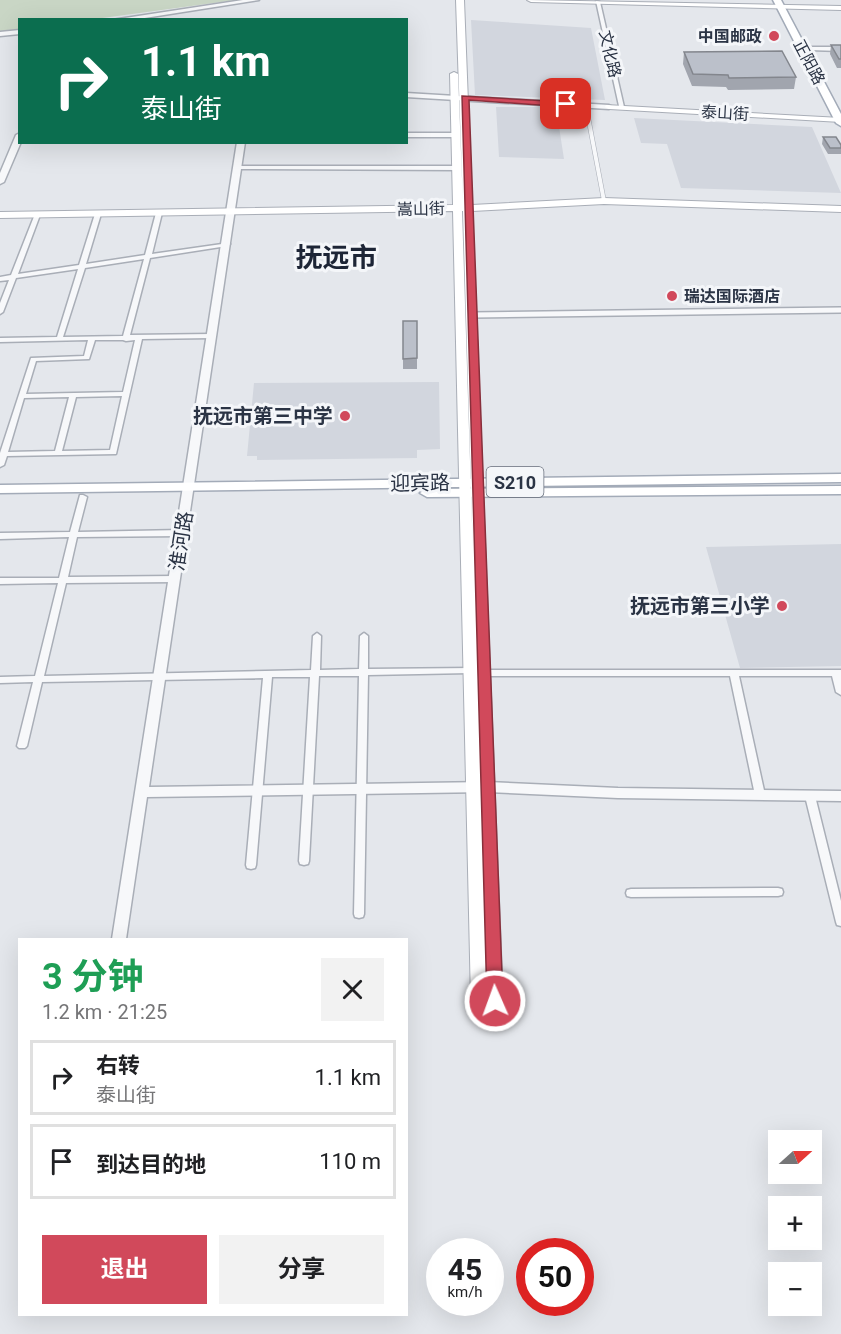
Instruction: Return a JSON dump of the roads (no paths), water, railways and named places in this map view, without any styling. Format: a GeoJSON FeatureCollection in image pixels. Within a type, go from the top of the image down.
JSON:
{"type":"FeatureCollection","features":[{"type":"Feature","properties":{"kind":"main road"},"geometry":{"type":"LineString","coordinates":[[452,0],[460,97],[456,135],[456,168],[463,206],[473,315],[470,670],[479,1001]]}},
{"type":"Feature","properties":{"kind":"main road"},"geometry":{"type":"LineString","coordinates":[[460,0],[460,97],[471,488],[484,673],[495,1001]]}},
{"type":"Feature","properties":{"kind":"main road"},"geometry":{"type":"LineString","coordinates":[[531,0],[784,3]]}},
{"type":"Feature","properties":{"kind":"main road"},"geometry":{"type":"LineString","coordinates":[[656,0],[841,6]]}},
{"type":"Feature","properties":{"kind":"main road","name":"正阳路"},"geometry":{"type":"LineString","coordinates":[[784,3],[841,103]]}},
{"type":"Feature","properties":{"kind":"main road","name":"正阳路"},"geometry":{"type":"LineString","coordinates":[[784,3],[840,119]]}},
{"type":"Feature","properties":{"kind":"main road","name":"泰山街"},"geometry":{"type":"LineString","coordinates":[[609,107],[840,119]]}},
{"type":"Feature","properties":{"kind":"main road","name":"泰山街"},"geometry":{"type":"LineString","coordinates":[[609,107],[840,119]]}},
{"type":"Feature","properties":{"kind":"main road","name":"嵩山街"},"geometry":{"type":"LineString","coordinates":[[0,214],[463,206],[604,199],[841,207]]}},
{"type":"Feature","properties":{"kind":"main road","name":"嵩山街"},"geometry":{"type":"LineString","coordinates":[[0,214],[231,210]]}},
{"type":"Feature","properties":{"kind":"main road","name":"迎宾路"},"geometry":{"type":"LineString","coordinates":[[471,488],[841,478]]}},
{"type":"Feature","properties":{"kind":"main road","name":"迎宾路"},"geometry":{"type":"LineString","coordinates":[[0,489],[841,490]]}},
{"type":"Feature","properties":{"kind":"main road","name":"迎宾路"},"geometry":{"type":"LineString","coordinates":[[0,498],[83,497],[188,491]]}},
{"type":"Feature","properties":{"kind":"street"},"geometry":{"type":"LineString","coordinates":[[129,18],[256,0]]}},
{"type":"Feature","properties":{"kind":"street","name":"文化路"},"geometry":{"type":"LineString","coordinates":[[598,2],[622,106]]}},
{"type":"Feature","properties":{"kind":"street"},"geometry":{"type":"LineString","coordinates":[[0,34],[18,32]]}},
{"type":"Feature","properties":{"kind":"street"},"geometry":{"type":"LineString","coordinates":[[811,49],[841,49]]}},
{"type":"Feature","properties":{"kind":"street","name":"泰山街"},"geometry":{"type":"LineString","coordinates":[[408,95],[609,107]]}},
{"type":"Feature","properties":{"kind":"street"},"geometry":{"type":"LineString","coordinates":[[586,106],[604,199]]}},
{"type":"Feature","properties":{"kind":"street"},"geometry":{"type":"LineString","coordinates":[[408,135],[456,135]]}},
{"type":"Feature","properties":{"kind":"street"},"geometry":{"type":"LineString","coordinates":[[0,182],[18,140]]}},
{"type":"Feature","properties":{"kind":"street","name":"淮河路"},"geometry":{"type":"LineString","coordinates":[[118,938],[241,144]]}},
{"type":"Feature","properties":{"kind":"street"},"geometry":{"type":"LineString","coordinates":[[238,168],[456,168]]}},
{"type":"Feature","properties":{"kind":"street"},"geometry":{"type":"LineString","coordinates":[[126,339],[159,213]]}},
{"type":"Feature","properties":{"kind":"street"},"geometry":{"type":"LineString","coordinates":[[59,340],[98,214]]}},
{"type":"Feature","properties":{"kind":"street"},"geometry":{"type":"LineString","coordinates":[[0,312],[37,215]]}},
{"type":"Feature","properties":{"kind":"street"},"geometry":{"type":"LineString","coordinates":[[0,279],[226,244]]}},
{"type":"Feature","properties":{"kind":"street"},"geometry":{"type":"LineString","coordinates":[[473,315],[841,310]]}},
{"type":"Feature","properties":{"kind":"street"},"geometry":{"type":"LineString","coordinates":[[0,340],[212,336]]}},
{"type":"Feature","properties":{"kind":"street"},"geometry":{"type":"LineString","coordinates":[[3,454],[113,453],[140,338]]}},
{"type":"Feature","properties":{"kind":"street"},"geometry":{"type":"LineString","coordinates":[[0,465],[33,359],[87,358],[92,339]]}},
{"type":"Feature","properties":{"kind":"street"},"geometry":{"type":"LineString","coordinates":[[21,396],[126,394]]}},
{"type":"Feature","properties":{"kind":"street"},"geometry":{"type":"LineString","coordinates":[[58,453],[73,395]]}},
{"type":"Feature","properties":{"kind":"street"},"geometry":{"type":"LineString","coordinates":[[22,746],[83,497]]}},
{"type":"Feature","properties":{"kind":"street"},"geometry":{"type":"LineString","coordinates":[[0,536],[182,533]]}},
{"type":"Feature","properties":{"kind":"street"},"geometry":{"type":"LineString","coordinates":[[0,581],[175,579]]}},
{"type":"Feature","properties":{"kind":"street"},"geometry":{"type":"LineString","coordinates":[[304,861],[317,636]]}},
{"type":"Feature","properties":{"kind":"street"},"geometry":{"type":"LineString","coordinates":[[359,914],[364,636]]}},
{"type":"Feature","properties":{"kind":"street"},"geometry":{"type":"LineString","coordinates":[[0,680],[470,670]]}},
{"type":"Feature","properties":{"kind":"street"},"geometry":{"type":"LineString","coordinates":[[484,673],[838,673],[841,692]]}},
{"type":"Feature","properties":{"kind":"street"},"geometry":{"type":"LineString","coordinates":[[734,673],[760,795]]}},
{"type":"Feature","properties":{"kind":"street"},"geometry":{"type":"LineString","coordinates":[[251,865],[268,674]]}},
{"type":"Feature","properties":{"kind":"street"},"geometry":{"type":"LineString","coordinates":[[142,792],[488,787],[841,796]]}},
{"type":"Feature","properties":{"kind":"street"},"geometry":{"type":"LineString","coordinates":[[810,796],[841,922]]}},
{"type":"Feature","properties":{"kind":"street"},"geometry":{"type":"LineString","coordinates":[[631,893],[778,892]]}},
{"type":"Feature","properties":{"kind":"place","name":"中国邮政"},"geometry":{"type":"Point","coordinates":[774,36]}},
{"type":"Feature","properties":{"kind":"place","name":"瑞达国际酒店"},"geometry":{"type":"Point","coordinates":[672,296]}},
{"type":"Feature","properties":{"kind":"place","name":"抚远市第三中学"},"geometry":{"type":"Point","coordinates":[345,416]}},
{"type":"Feature","properties":{"kind":"place","name":"抚远市第三小学"},"geometry":{"type":"Point","coordinates":[782,606]}},
{"type":"Feature","properties":{"kind":"district","name":"抚远市"},"geometry":{"type":"Point","coordinates":[336,258]}}]}
